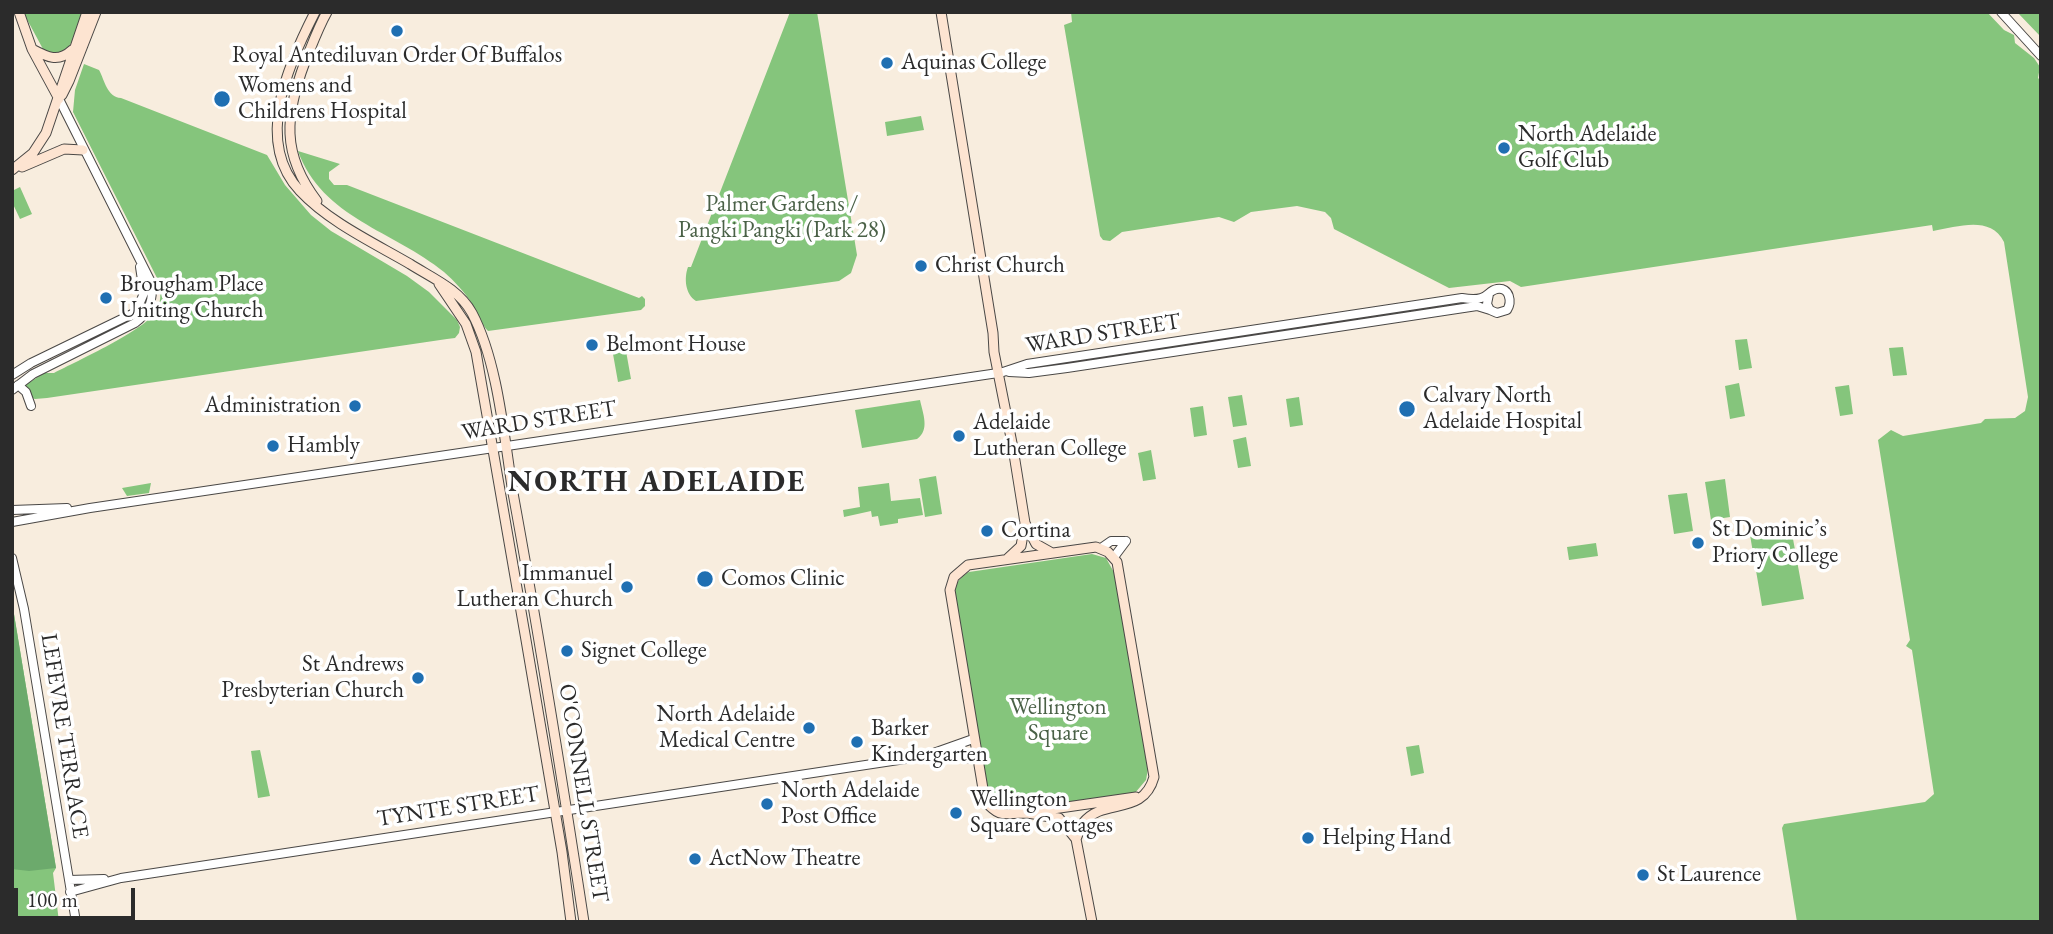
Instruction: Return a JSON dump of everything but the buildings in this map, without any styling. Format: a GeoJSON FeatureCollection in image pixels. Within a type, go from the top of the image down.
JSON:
{"type":"FeatureCollection","features":[{"type":"Feature","properties":{"kind":"main road"},"geometry":{"type":"LineString","coordinates":[[19,12],[32,49],[54,58],[65,56],[74,49]]}},
{"type":"Feature","properties":{"kind":"main road"},"geometry":{"type":"LineString","coordinates":[[12,170],[27,159],[42,141],[59,99],[64,76],[87,12]]}},
{"type":"Feature","properties":{"kind":"main road"},"geometry":{"type":"LineString","coordinates":[[59,99],[68,86],[96,12]]}},
{"type":"Feature","properties":{"kind":"main road"},"geometry":{"type":"LineString","coordinates":[[315,12],[291,65],[282,98],[276,151],[295,184],[325,211]]}},
{"type":"Feature","properties":{"kind":"main road"},"geometry":{"type":"LineString","coordinates":[[276,151],[288,143],[290,111],[295,89],[327,12]]}},
{"type":"Feature","properties":{"kind":"main road"},"geometry":{"type":"LineString","coordinates":[[941,12],[1024,523],[1021,547],[1007,559]]}},
{"type":"Feature","properties":{"kind":"main road"},"geometry":{"type":"LineString","coordinates":[[12,13],[59,99]]}},
{"type":"Feature","properties":{"kind":"main road"},"geometry":{"type":"LineString","coordinates":[[289,131],[296,166],[325,211]]}},
{"type":"Feature","properties":{"kind":"main road"},"geometry":{"type":"LineString","coordinates":[[12,170],[64,149],[83,150]]}},
{"type":"Feature","properties":{"kind":"main road","name":"O'CONNELL STREET"},"geometry":{"type":"LineString","coordinates":[[325,211],[454,291],[471,310],[484,340],[537,627],[584,922]]}},
{"type":"Feature","properties":{"kind":"main road","name":"O'CONNELL STREET"},"geometry":{"type":"LineString","coordinates":[[436,280],[462,317],[473,342],[555,812],[571,922]]}},
{"type":"Feature","properties":{"kind":"main road"},"geometry":{"type":"LineString","coordinates":[[1024,523],[1035,544],[1052,553]]}},
{"type":"Feature","properties":{"kind":"main road"},"geometry":{"type":"LineString","coordinates":[[1076,839],[1083,823],[1093,816],[1145,796],[1154,776],[1123,593],[1114,557],[1101,548],[968,565],[954,577],[950,590],[985,801],[993,810],[1005,816],[1145,796]]}},
{"type":"Feature","properties":{"kind":"main road"},"geometry":{"type":"LineString","coordinates":[[1023,813],[1059,818],[1076,839],[1092,922]]}},
{"type":"Feature","properties":{"kind":"street"},"geometry":{"type":"LineString","coordinates":[[2001,12],[2041,56]]}},
{"type":"Feature","properties":{"kind":"street"},"geometry":{"type":"LineString","coordinates":[[15,388],[33,374],[135,323],[146,313],[153,300],[151,282],[59,99]]}},
{"type":"Feature","properties":{"kind":"street"},"geometry":{"type":"LineString","coordinates":[[12,375],[136,312],[144,293],[139,261]]}},
{"type":"Feature","properties":{"kind":"street"},"geometry":{"type":"LineString","coordinates":[[1501,289],[1508,294],[1511,300],[1504,312],[1490,310],[1487,304],[1489,294],[1501,289]]}},
{"type":"Feature","properties":{"kind":"street","name":"WARD STREET"},"geometry":{"type":"LineString","coordinates":[[12,523],[87,508],[1000,372],[1027,364],[1344,315],[1462,298],[1481,298],[1489,294]]}},
{"type":"Feature","properties":{"kind":"street","name":"WARD STREET"},"geometry":{"type":"LineString","coordinates":[[1000,372],[1029,373],[1477,306],[1490,310]]}},
{"type":"Feature","properties":{"kind":"street"},"geometry":{"type":"LineString","coordinates":[[473,342],[484,340]]}},
{"type":"Feature","properties":{"kind":"street"},"geometry":{"type":"LineString","coordinates":[[72,344],[76,353]]}},
{"type":"Feature","properties":{"kind":"street"},"geometry":{"type":"LineString","coordinates":[[28,365],[33,374]]}},
{"type":"Feature","properties":{"kind":"street"},"geometry":{"type":"LineString","coordinates":[[15,388],[26,391],[31,406]]}},
{"type":"Feature","properties":{"kind":"street","name":"WARD STREET"},"geometry":{"type":"LineString","coordinates":[[12,510],[87,508]]}},
{"type":"Feature","properties":{"kind":"street"},"geometry":{"type":"LineString","coordinates":[[1101,548],[1111,541],[1126,541],[1114,557]]}},
{"type":"Feature","properties":{"kind":"street","name":"LEFEVRE TERRACE"},"geometry":{"type":"LineString","coordinates":[[12,558],[76,922]]}},
{"type":"Feature","properties":{"kind":"street","name":"TYNTE STREET"},"geometry":{"type":"LineString","coordinates":[[69,880],[121,878],[925,756],[973,739]]}},
{"type":"Feature","properties":{"kind":"street","name":"TYNTE STREET"},"geometry":{"type":"LineString","coordinates":[[925,756],[977,759]]}},
{"type":"Feature","properties":{"kind":"street","name":"TYNTE STREET"},"geometry":{"type":"LineString","coordinates":[[70,892],[121,878]]}},
{"type":"Feature","properties":{"kind":"green space"},"geometry":{"type":"Polygon","coordinates":[[[23,12],[83,12],[75,37],[66,50],[52,53],[43,49],[23,12]]]}},
{"type":"Feature","properties":{"kind":"green space","name":"Palmer Gardens / Pangki Pangki (Park 28)"},"geometry":{"type":"Polygon","coordinates":[[[790,12],[817,12],[857,255],[851,273],[839,281],[696,301],[686,286],[688,267],[691,267],[790,12]]]}},
{"type":"Feature","properties":{"kind":"green space"},"geometry":{"type":"Polygon","coordinates":[[[1071,12],[1987,12],[2004,30],[2014,35],[2015,43],[2034,58],[2040,67],[2038,78],[2041,81],[2041,922],[1797,922],[1782,828],[1784,824],[1925,802],[1934,794],[1912,650],[1906,646],[1910,640],[1878,440],[1891,430],[1903,436],[1981,423],[1985,419],[2015,418],[2025,411],[2028,397],[2004,242],[1998,234],[1991,228],[1973,225],[1933,231],[1932,225],[1521,287],[1510,281],[1449,288],[1334,229],[1331,218],[1325,212],[1297,206],[1251,212],[1234,222],[1219,217],[1122,232],[1110,241],[1103,240],[1100,236],[1064,25],[1072,22],[1071,12]]]}},
{"type":"Feature","properties":{"kind":"green space"},"geometry":{"type":"Polygon","coordinates":[[[2017,12],[2041,12],[2041,37],[2017,12]]]}},
{"type":"Feature","properties":{"kind":"green space"},"geometry":{"type":"Polygon","coordinates":[[[84,64],[99,70],[107,88],[116,97],[267,155],[285,185],[311,215],[331,231],[429,292],[457,320],[459,333],[455,338],[47,398],[29,397],[24,386],[44,373],[54,373],[126,336],[150,318],[160,302],[157,278],[73,112],[75,90],[84,64]]]}},
{"type":"Feature","properties":{"kind":"green space"},"geometry":{"type":"Polygon","coordinates":[[[921,116],[924,130],[887,136],[885,122],[921,116]]]}},
{"type":"Feature","properties":{"kind":"green space"},"geometry":{"type":"Polygon","coordinates":[[[298,151],[340,164],[329,172],[329,179],[334,185],[347,185],[639,298],[642,296],[645,306],[641,310],[488,331],[466,295],[448,275],[342,208],[309,174],[298,151]]]}},
{"type":"Feature","properties":{"kind":"green space"},"geometry":{"type":"Polygon","coordinates":[[[20,187],[32,214],[20,219],[12,202],[12,191],[20,187]]]}},
{"type":"Feature","properties":{"kind":"green space"},"geometry":{"type":"Polygon","coordinates":[[[1747,339],[1752,368],[1739,370],[1735,340],[1747,339]]]}},
{"type":"Feature","properties":{"kind":"green space"},"geometry":{"type":"Polygon","coordinates":[[[1903,347],[1907,375],[1893,376],[1889,348],[1903,347]]]}},
{"type":"Feature","properties":{"kind":"green space"},"geometry":{"type":"Polygon","coordinates":[[[626,351],[631,379],[618,382],[613,354],[626,351]]]}},
{"type":"Feature","properties":{"kind":"green space"},"geometry":{"type":"Polygon","coordinates":[[[1739,383],[1745,416],[1730,419],[1725,386],[1739,383]]]}},
{"type":"Feature","properties":{"kind":"green space"},"geometry":{"type":"Polygon","coordinates":[[[1849,385],[1853,414],[1840,416],[1835,387],[1849,385]]]}},
{"type":"Feature","properties":{"kind":"green space"},"geometry":{"type":"Polygon","coordinates":[[[1242,395],[1247,425],[1233,427],[1228,397],[1242,395]]]}},
{"type":"Feature","properties":{"kind":"green space"},"geometry":{"type":"Polygon","coordinates":[[[1299,397],[1303,425],[1290,427],[1286,399],[1299,397]]]}},
{"type":"Feature","properties":{"kind":"green space"},"geometry":{"type":"Polygon","coordinates":[[[920,400],[924,426],[917,439],[862,448],[855,410],[920,400]]]}},
{"type":"Feature","properties":{"kind":"green space"},"geometry":{"type":"Polygon","coordinates":[[[1203,406],[1207,435],[1194,437],[1190,408],[1203,406]]]}},
{"type":"Feature","properties":{"kind":"green space"},"geometry":{"type":"Polygon","coordinates":[[[1246,437],[1251,466],[1238,468],[1233,440],[1246,437]]]}},
{"type":"Feature","properties":{"kind":"green space"},"geometry":{"type":"Polygon","coordinates":[[[1151,450],[1156,479],[1143,481],[1138,453],[1151,450]]]}},
{"type":"Feature","properties":{"kind":"green space"},"geometry":{"type":"Polygon","coordinates":[[[936,476],[942,514],[925,517],[919,479],[936,476]]]}},
{"type":"Feature","properties":{"kind":"green space"},"geometry":{"type":"Polygon","coordinates":[[[1725,479],[1730,517],[1711,520],[1705,482],[1725,479]]]}},
{"type":"Feature","properties":{"kind":"green space"},"geometry":{"type":"Polygon","coordinates":[[[151,483],[149,493],[127,496],[122,488],[151,483]]]}},
{"type":"Feature","properties":{"kind":"green space"},"geometry":{"type":"Polygon","coordinates":[[[889,483],[891,501],[920,498],[923,515],[898,519],[898,523],[880,526],[878,516],[872,517],[871,511],[844,517],[843,510],[860,507],[858,487],[889,483]]]}},
{"type":"Feature","properties":{"kind":"green space"},"geometry":{"type":"Polygon","coordinates":[[[1687,493],[1693,531],[1674,534],[1668,495],[1687,493]]]}},
{"type":"Feature","properties":{"kind":"green space"},"geometry":{"type":"Polygon","coordinates":[[[1791,528],[1804,599],[1762,606],[1750,535],[1791,528]]]}},
{"type":"Feature","properties":{"kind":"green space"},"geometry":{"type":"Polygon","coordinates":[[[1596,543],[1598,556],[1569,560],[1567,547],[1596,543]]]}},
{"type":"Feature","properties":{"kind":"green space","name":"Wellington Square"},"geometry":{"type":"Polygon","coordinates":[[[1092,554],[1106,558],[1116,576],[1148,769],[1146,780],[1135,793],[1008,813],[988,801],[954,597],[955,587],[969,572],[1092,554]]]}},
{"type":"Feature","properties":{"kind":"green space"},"geometry":{"type":"Polygon","coordinates":[[[12,602],[56,868],[53,873],[59,922],[12,922],[12,602]]]}},
{"type":"Feature","properties":{"kind":"green space"},"geometry":{"type":"Polygon","coordinates":[[[12,602],[56,868],[29,871],[12,869],[12,602]]]}},
{"type":"Feature","properties":{"kind":"green space"},"geometry":{"type":"Polygon","coordinates":[[[1419,745],[1424,773],[1411,776],[1406,747],[1419,745]]]}},
{"type":"Feature","properties":{"kind":"green space"},"geometry":{"type":"Polygon","coordinates":[[[260,750],[270,796],[258,798],[251,751],[260,750]]]}},
{"type":"Feature","properties":{"kind":"place","name":"Royal Antediluvan Order Of Buffalos"},"geometry":{"type":"Point","coordinates":[397,31]}},
{"type":"Feature","properties":{"kind":"place","name":"Aquinas College"},"geometry":{"type":"Point","coordinates":[887,63]}},
{"type":"Feature","properties":{"kind":"place","name":"Womens and Childrens Hospital"},"geometry":{"type":"Point","coordinates":[222,99]}},
{"type":"Feature","properties":{"kind":"place","name":"North Adelaide Golf Club"},"geometry":{"type":"Point","coordinates":[1504,148]}},
{"type":"Feature","properties":{"kind":"place","name":"Christ Church"},"geometry":{"type":"Point","coordinates":[921,266]}},
{"type":"Feature","properties":{"kind":"place","name":"Brougham Place Uniting Church"},"geometry":{"type":"Point","coordinates":[106,298]}},
{"type":"Feature","properties":{"kind":"place","name":"Belmont House"},"geometry":{"type":"Point","coordinates":[592,345]}},
{"type":"Feature","properties":{"kind":"place","name":"Administration"},"geometry":{"type":"Point","coordinates":[355,406]}},
{"type":"Feature","properties":{"kind":"place","name":"Calvary North Adelaide Hospital"},"geometry":{"type":"Point","coordinates":[1407,409]}},
{"type":"Feature","properties":{"kind":"place","name":"Adelaide Lutheran College"},"geometry":{"type":"Point","coordinates":[959,436]}},
{"type":"Feature","properties":{"kind":"place","name":"Hambly"},"geometry":{"type":"Point","coordinates":[273,446]}},
{"type":"Feature","properties":{"kind":"place","name":"Cortina"},"geometry":{"type":"Point","coordinates":[987,531]}},
{"type":"Feature","properties":{"kind":"place","name":"St Dominic’s Priory College"},"geometry":{"type":"Point","coordinates":[1698,543]}},
{"type":"Feature","properties":{"kind":"place","name":"Comos Clinic"},"geometry":{"type":"Point","coordinates":[705,579]}},
{"type":"Feature","properties":{"kind":"place","name":"Immanuel Lutheran Church"},"geometry":{"type":"Point","coordinates":[627,587]}},
{"type":"Feature","properties":{"kind":"place","name":"Signet College"},"geometry":{"type":"Point","coordinates":[567,651]}},
{"type":"Feature","properties":{"kind":"place","name":"St Andrews Presbyterian Church"},"geometry":{"type":"Point","coordinates":[418,678]}},
{"type":"Feature","properties":{"kind":"place","name":"North Adelaide Medical Centre"},"geometry":{"type":"Point","coordinates":[809,728]}},
{"type":"Feature","properties":{"kind":"place","name":"Barker Kindergarten"},"geometry":{"type":"Point","coordinates":[857,742]}},
{"type":"Feature","properties":{"kind":"place","name":"North Adelaide Post Office"},"geometry":{"type":"Point","coordinates":[767,804]}},
{"type":"Feature","properties":{"kind":"place","name":"Wellington Square Cottages"},"geometry":{"type":"Point","coordinates":[956,813]}},
{"type":"Feature","properties":{"kind":"place","name":"Helping Hand"},"geometry":{"type":"Point","coordinates":[1308,838]}},
{"type":"Feature","properties":{"kind":"place","name":"ActNow Theatre"},"geometry":{"type":"Point","coordinates":[695,859]}},
{"type":"Feature","properties":{"kind":"place","name":"St Laurence"},"geometry":{"type":"Point","coordinates":[1643,875]}},
{"type":"Feature","properties":{"kind":"district","name":"NORTH ADELAIDE"},"geometry":{"type":"Point","coordinates":[657,483]}}]}
